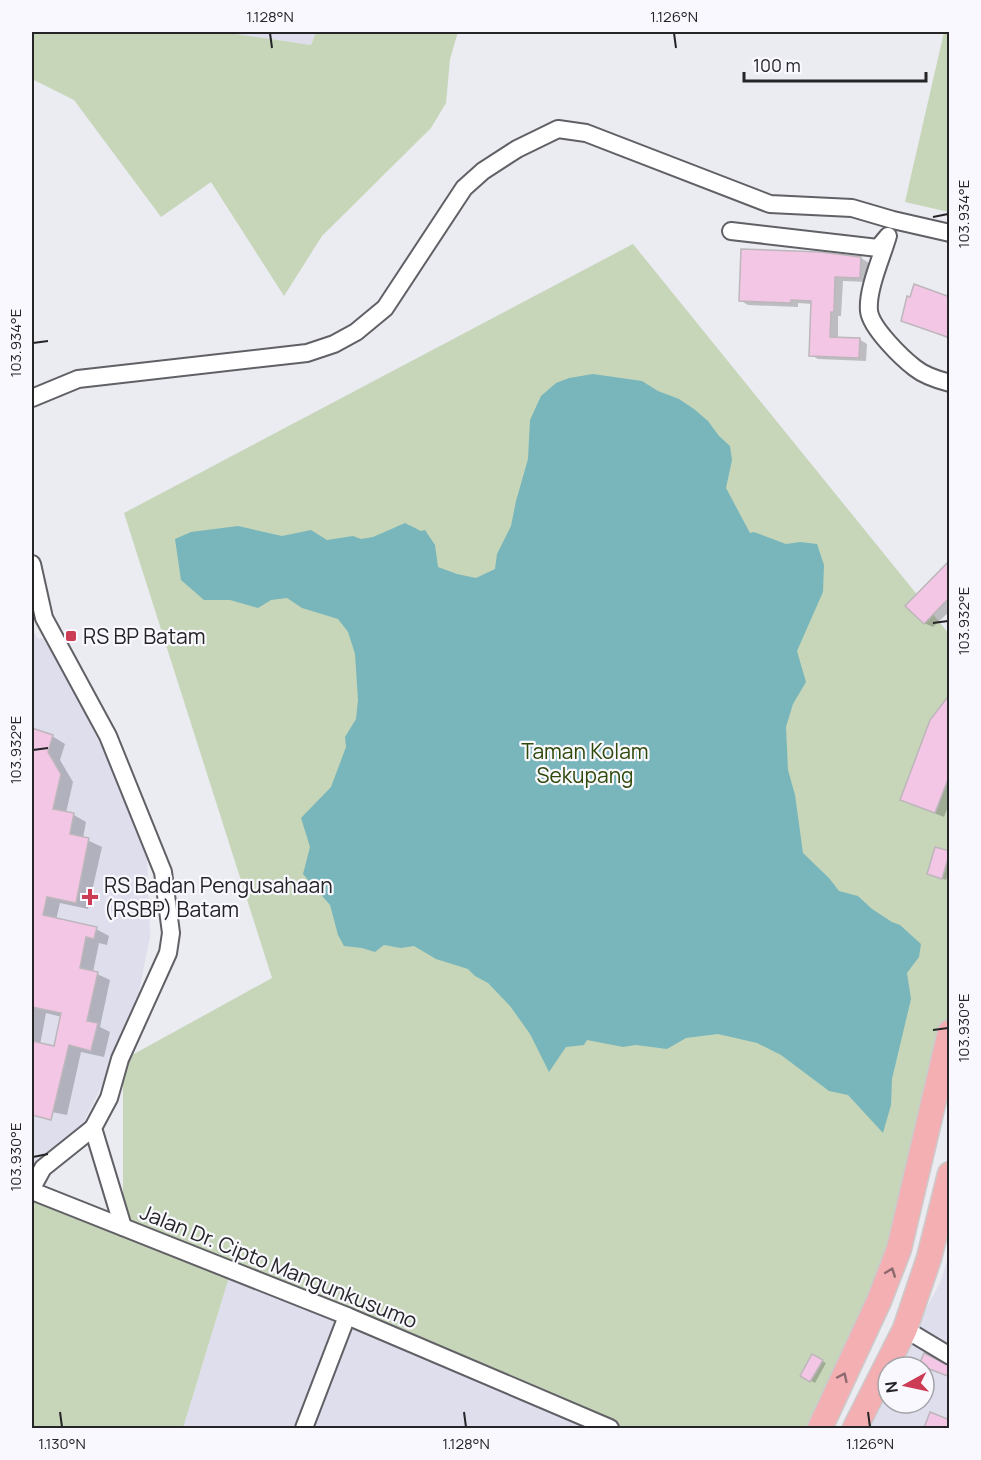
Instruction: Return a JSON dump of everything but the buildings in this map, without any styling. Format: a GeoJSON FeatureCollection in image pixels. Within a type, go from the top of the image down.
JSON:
{"type":"FeatureCollection","features":[{"type":"Feature","properties":{"kind":"highway"},"geometry":{"type":"LineString","coordinates":[[820,1428],[879,1301],[899,1249],[950,1032]]}},
{"type":"Feature","properties":{"kind":"highway"},"geometry":{"type":"LineString","coordinates":[[855,1428],[905,1329],[929,1258],[950,1174]]}},
{"type":"Feature","properties":{"kind":"street"},"geometry":{"type":"LineString","coordinates":[[32,398],[78,379],[307,353],[334,345],[356,332],[385,308],[464,188],[483,171],[517,149],[558,129],[586,133],[770,204],[852,208],[950,233]]}},
{"type":"Feature","properties":{"kind":"street"},"geometry":{"type":"LineString","coordinates":[[893,220],[870,296],[869,313],[878,330],[915,369],[936,380],[950,383]]}},
{"type":"Feature","properties":{"kind":"street"},"geometry":{"type":"LineString","coordinates":[[731,231],[878,248],[887,239]]}},
{"type":"Feature","properties":{"kind":"street"},"geometry":{"type":"LineString","coordinates":[[32,564],[38,618],[108,736],[121,764],[162,872],[171,933],[168,953],[120,1059],[109,1098],[93,1128],[43,1168],[32,1189],[123,1227]]}},
{"type":"Feature","properties":{"kind":"street","name":"Jalan Dr. Cipto Mangunkusumo"},"geometry":{"type":"LineString","coordinates":[[93,1128],[123,1227],[347,1316],[610,1428]]}},
{"type":"Feature","properties":{"kind":"street"},"geometry":{"type":"LineString","coordinates":[[304,1428],[347,1316]]}},
{"type":"Feature","properties":{"kind":"street"},"geometry":{"type":"LineString","coordinates":[[905,1329],[950,1356]]}},
{"type":"Feature","properties":{"kind":"shaded area"},"geometry":{"type":"Polygon","coordinates":[[[223,32],[316,32],[311,45],[223,32]]]}},
{"type":"Feature","properties":{"kind":"shaded area","name":"RS Badan Pengusahaan (RSBP) Batam"},"geometry":{"type":"Polygon","coordinates":[[[32,629],[38,639],[47,638],[114,772],[147,858],[150,937],[138,996],[110,1069],[77,1136],[32,1168],[32,629]]]}},
{"type":"Feature","properties":{"kind":"shaded area"},"geometry":{"type":"Polygon","coordinates":[[[949,1254],[949,1428],[863,1428],[876,1403],[876,1415],[936,1415],[936,1355],[901,1355],[941,1281],[949,1254]]]}},
{"type":"Feature","properties":{"kind":"shaded area"},"geometry":{"type":"Polygon","coordinates":[[[230,1274],[610,1428],[183,1428],[230,1274]]]}},
{"type":"Feature","properties":{"kind":"green space"},"geometry":{"type":"Polygon","coordinates":[[[32,32],[223,32],[311,45],[316,32],[458,32],[450,59],[446,103],[431,128],[322,236],[284,296],[211,182],[161,217],[74,100],[32,79],[32,32]]]}},
{"type":"Feature","properties":{"kind":"green space"},"geometry":{"type":"Polygon","coordinates":[[[944,32],[950,32],[949,212],[905,202],[944,32]]]}},
{"type":"Feature","properties":{"kind":"green space","name":"Taman Kolam Sekupang"},"geometry":{"type":"Polygon","coordinates":[[[633,244],[949,634],[949,1032],[899,1249],[820,1428],[610,1428],[230,1274],[183,1428],[32,1428],[32,1190],[123,1227],[123,1060],[272,978],[124,513],[633,244]]]}},
{"type":"Feature","properties":{"kind":"water"},"geometry":{"type":"Polygon","coordinates":[[[593,374],[642,381],[694,409],[730,446],[732,460],[726,488],[750,533],[754,532],[786,544],[800,542],[817,544],[824,565],[823,592],[797,651],[806,682],[793,704],[786,727],[788,770],[795,795],[803,853],[839,891],[858,896],[872,909],[900,925],[921,944],[919,957],[907,973],[911,999],[892,1079],[891,1105],[883,1133],[848,1095],[829,1091],[781,1055],[757,1043],[718,1034],[686,1038],[667,1049],[636,1045],[623,1047],[587,1040],[584,1045],[566,1047],[549,1072],[530,1034],[510,1006],[488,983],[468,969],[436,959],[414,946],[401,948],[384,945],[375,952],[344,946],[338,935],[330,905],[303,874],[310,847],[301,818],[331,787],[346,747],[345,737],[356,719],[358,700],[355,654],[348,632],[338,619],[302,608],[287,598],[271,600],[258,608],[230,600],[204,600],[181,580],[175,539],[191,532],[238,526],[282,536],[311,530],[327,540],[353,536],[361,539],[373,537],[405,523],[421,531],[425,530],[435,545],[438,567],[476,578],[495,569],[497,554],[511,526],[528,459],[530,420],[541,396],[556,383],[593,374]]]}},
{"type":"Feature","properties":{"kind":"place","name":"RS BP Batam"},"geometry":{"type":"Point","coordinates":[71,636]}},
{"type":"Feature","properties":{"kind":"place","name":"RS Badan Pengusahaan (RSBP) Batam"},"geometry":{"type":"Point","coordinates":[90,897]}}]}
